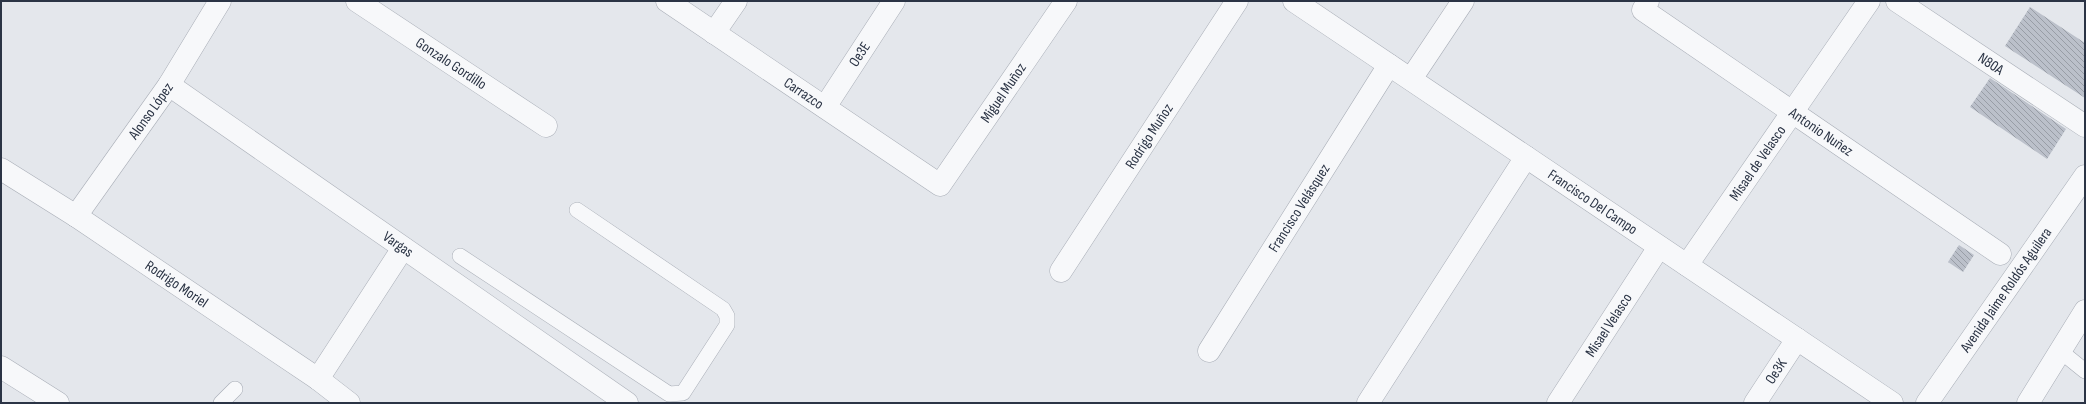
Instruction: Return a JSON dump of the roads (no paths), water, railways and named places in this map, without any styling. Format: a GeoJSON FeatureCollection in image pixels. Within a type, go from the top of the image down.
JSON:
{"type":"FeatureCollection","features":[{"type":"Feature","properties":{"kind":"street","name":"Alonso López"},"geometry":{"type":"LineString","coordinates":[[76,216],[169,85],[220,1]]}},
{"type":"Feature","properties":{"kind":"street","name":"Gonzalo Gordillo"},"geometry":{"type":"LineString","coordinates":[[356,1],[546,126]]}},
{"type":"Feature","properties":{"kind":"street","name":"Carrazco"},"geometry":{"type":"LineString","coordinates":[[667,1],[940,185]]}},
{"type":"Feature","properties":{"kind":"street"},"geometry":{"type":"LineString","coordinates":[[714,33],[736,1]]}},
{"type":"Feature","properties":{"kind":"street","name":"Oe3E"},"geometry":{"type":"LineString","coordinates":[[825,107],[894,1]]}},
{"type":"Feature","properties":{"kind":"street","name":"Miguel Muñoz"},"geometry":{"type":"LineString","coordinates":[[940,185],[1066,1]]}},
{"type":"Feature","properties":{"kind":"street","name":"Rodrigo Muñoz"},"geometry":{"type":"LineString","coordinates":[[1061,271],[1238,1]]}},
{"type":"Feature","properties":{"kind":"street","name":"Francisco Del Campo"},"geometry":{"type":"LineString","coordinates":[[1294,1],[1892,403]]}},
{"type":"Feature","properties":{"kind":"street"},"geometry":{"type":"LineString","coordinates":[[1411,79],[1463,1]]}},
{"type":"Feature","properties":{"kind":"street","name":"Misael de Velasco"},"geometry":{"type":"LineString","coordinates":[[1687,265],[1869,1]]}},
{"type":"Feature","properties":{"kind":"street","name":"N80A"},"geometry":{"type":"LineString","coordinates":[[1897,1],[2085,126]]}},
{"type":"Feature","properties":{"kind":"street","name":"Antonio Nuñez"},"geometry":{"type":"LineString","coordinates":[[1645,5],[1792,112],[2000,254]]}},
{"type":"Feature","properties":{"kind":"street","name":"Francisco Velásquez"},"geometry":{"type":"LineString","coordinates":[[1209,351],[1389,65]]}},
{"type":"Feature","properties":{"kind":"street","name":"Vargas"},"geometry":{"type":"LineString","coordinates":[[169,85],[627,403]]}},
{"type":"Feature","properties":{"kind":"street"},"geometry":{"type":"LineString","coordinates":[[1368,403],[1526,157]]}},
{"type":"Feature","properties":{"kind":"street","name":"Rodrigo Moriel"},"geometry":{"type":"LineString","coordinates":[[1,169],[76,216],[318,379],[350,403]]}},
{"type":"Feature","properties":{"kind":"street","name":"Avenida Jaime Roldós Aguilera"},"geometry":{"type":"LineString","coordinates":[[1927,403],[2085,176]]}},
{"type":"Feature","properties":{"kind":"street","name":"Misael Velasco"},"geometry":{"type":"LineString","coordinates":[[1558,403],[1660,247]]}},
{"type":"Feature","properties":{"kind":"street"},"geometry":{"type":"LineString","coordinates":[[318,379],[403,248]]}},
{"type":"Feature","properties":{"kind":"street"},"geometry":{"type":"LineString","coordinates":[[2028,403],[2059,350],[2085,311]]}},
{"type":"Feature","properties":{"kind":"street","name":"Oe3K"},"geometry":{"type":"LineString","coordinates":[[1755,403],[1797,339]]}},
{"type":"Feature","properties":{"kind":"street"},"geometry":{"type":"LineString","coordinates":[[1,367],[58,403]]}},
{"type":"Feature","properties":{"kind":"lane"},"geometry":{"type":"LineString","coordinates":[[460,256],[669,394],[683,394],[726,325],[727,316],[723,309],[577,210]]}},
{"type":"Feature","properties":{"kind":"lane"},"geometry":{"type":"LineString","coordinates":[[2059,350],[2085,370]]}},
{"type":"Feature","properties":{"kind":"lane"},"geometry":{"type":"LineString","coordinates":[[221,403],[235,389]]}}]}
